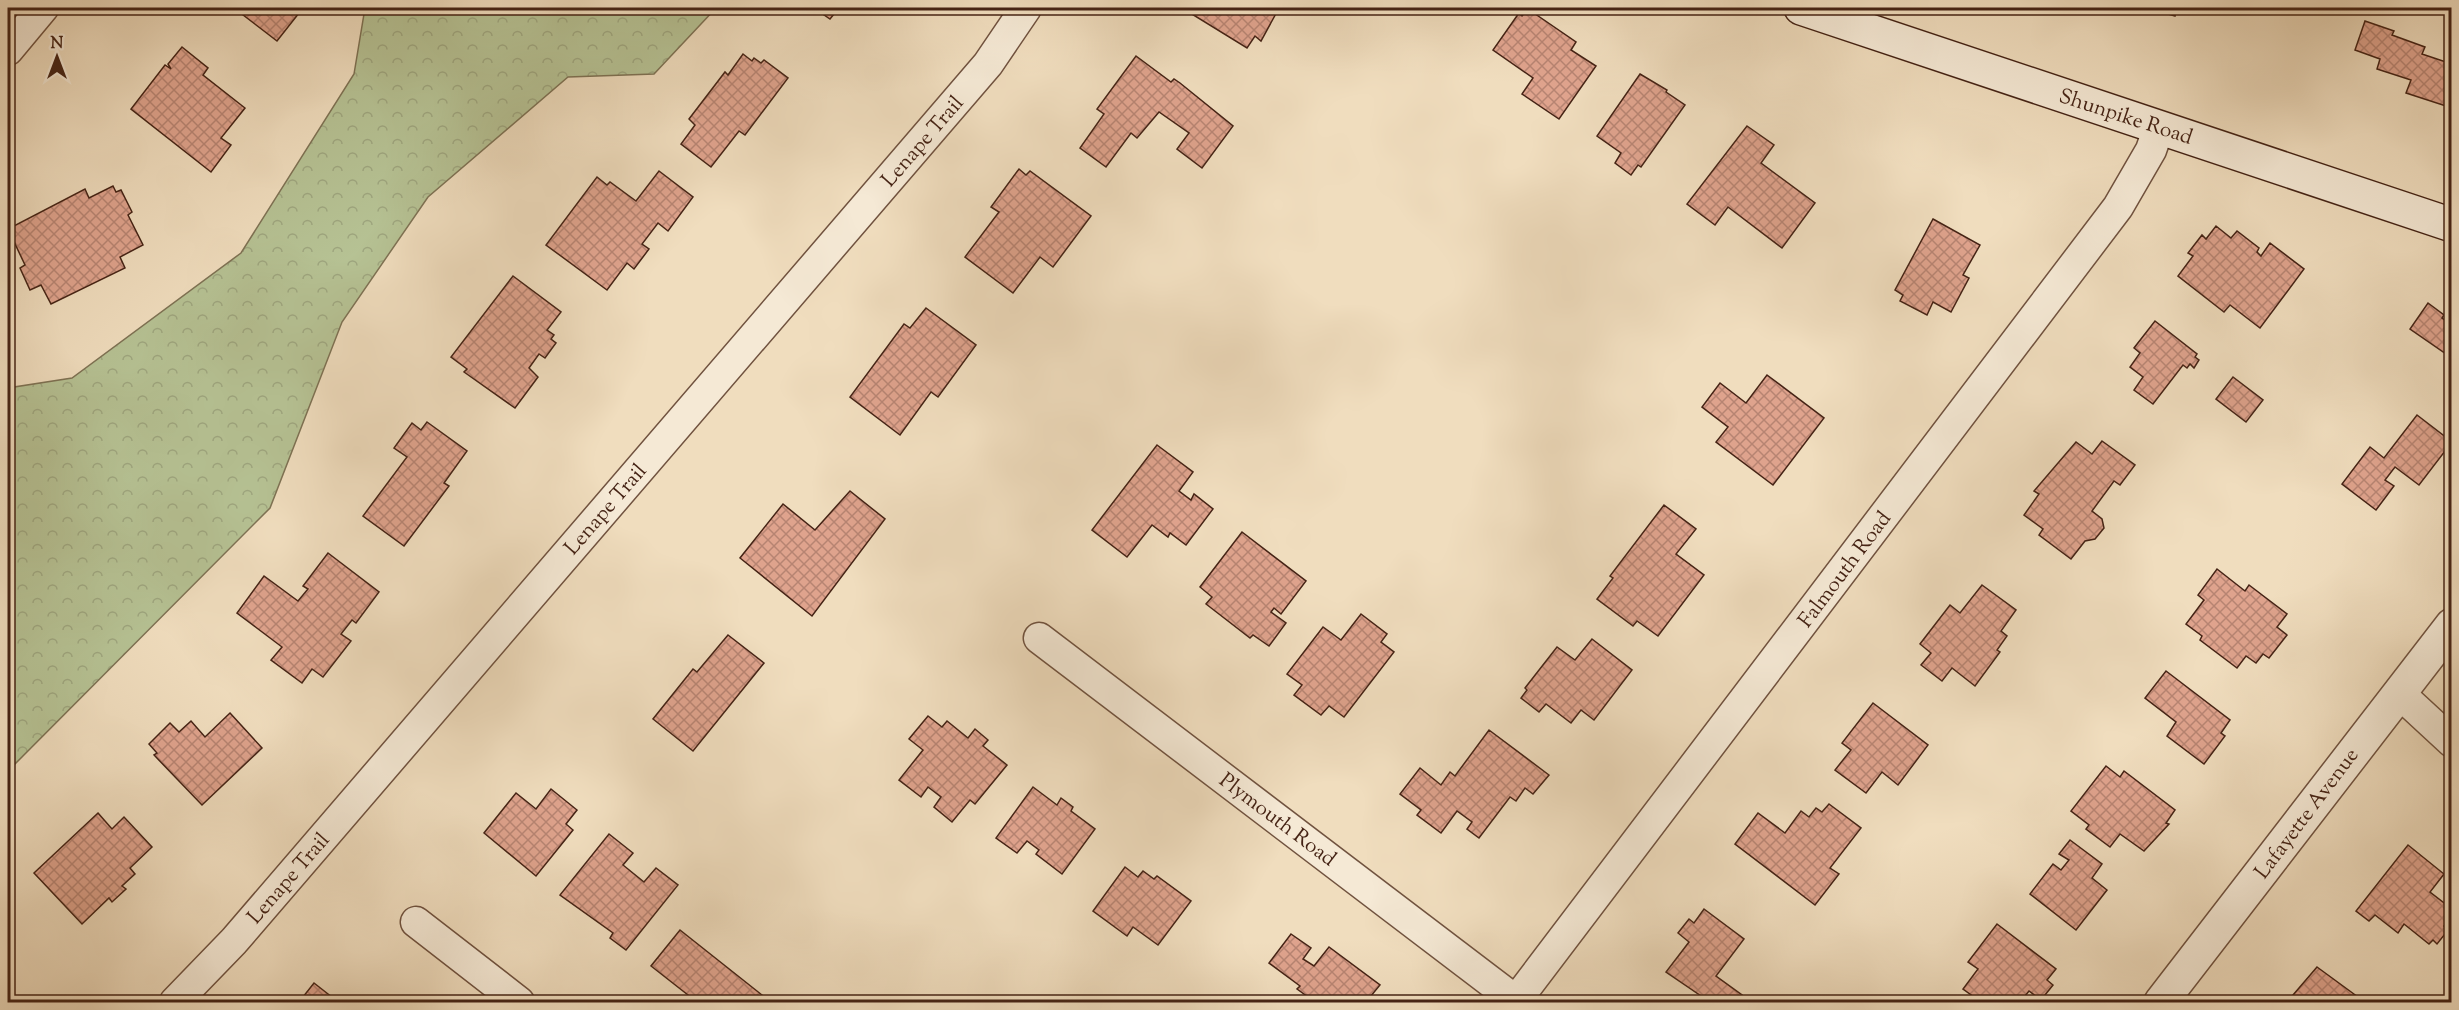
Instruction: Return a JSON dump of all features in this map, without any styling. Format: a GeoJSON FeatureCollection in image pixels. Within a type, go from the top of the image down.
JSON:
{"type":"FeatureCollection","features":[{"type":"Feature","properties":{"kind":"main road","name":"Shunpike Road"},"geometry":{"type":"LineString","coordinates":[[1801,8],[2451,225]]}},
{"type":"Feature","properties":{"kind":"main road","name":"Lafayette Avenue"},"geometry":{"type":"LineString","coordinates":[[2161,1002],[2451,625]]}},
{"type":"Feature","properties":{"kind":"street"},"geometry":{"type":"LineString","coordinates":[[8,50],[42,8]]}},
{"type":"Feature","properties":{"kind":"street","name":"Lenape Trail"},"geometry":{"type":"LineString","coordinates":[[175,1002],[234,941],[988,64],[1026,8]]}},
{"type":"Feature","properties":{"kind":"street","name":"Falmouth Road"},"geometry":{"type":"LineString","coordinates":[[1516,1002],[2118,207],[2151,150],[2159,127]]}},
{"type":"Feature","properties":{"kind":"street","name":"Plymouth Road"},"geometry":{"type":"LineString","coordinates":[[1039,638],[1516,1002]]}},
{"type":"Feature","properties":{"kind":"street"},"geometry":{"type":"LineString","coordinates":[[2399,693],[2451,742]]}},
{"type":"Feature","properties":{"kind":"street"},"geometry":{"type":"LineString","coordinates":[[416,922],[519,1002]]}},
{"type":"Feature","properties":{"kind":"green space"},"geometry":{"type":"Polygon","coordinates":[[[365,8],[716,8],[654,74],[568,77],[428,197],[342,322],[270,508],[8,771],[8,388],[72,378],[241,253],[354,74],[365,8]]]}},
{"type":"Feature","properties":{"kind":"building"},"geometry":{"type":"Polygon","coordinates":[[[234,8],[303,8],[277,41],[234,8]]]}},
{"type":"Feature","properties":{"kind":"building"},"geometry":{"type":"Polygon","coordinates":[[[814,8],[839,8],[830,19],[814,8]]]}},
{"type":"Feature","properties":{"kind":"building"},"geometry":{"type":"Polygon","coordinates":[[[1182,8],[1279,8],[1261,41],[1255,36],[1247,48],[1182,8]]]}},
{"type":"Feature","properties":{"kind":"building"},"geometry":{"type":"Polygon","coordinates":[[[2148,8],[2177,8],[2175,16],[2148,8]]]}},
{"type":"Feature","properties":{"kind":"building"},"geometry":{"type":"Polygon","coordinates":[[[2177,8],[2194,8],[2192,13],[2177,8]]]}},
{"type":"Feature","properties":{"kind":"building"},"geometry":{"type":"Polygon","coordinates":[[[1528,9],[1576,42],[1571,50],[1596,66],[1559,119],[1522,94],[1533,78],[1493,50],[1519,13],[1522,16],[1528,9]]]}},
{"type":"Feature","properties":{"kind":"building"},"geometry":{"type":"Polygon","coordinates":[[[2365,21],[2394,31],[2392,35],[2425,47],[2422,54],[2452,64],[2452,108],[2406,93],[2411,80],[2377,69],[2380,59],[2355,50],[2365,21]]]}},
{"type":"Feature","properties":{"kind":"building"},"geometry":{"type":"Polygon","coordinates":[[[182,47],[208,68],[203,75],[245,108],[221,138],[231,145],[211,172],[131,109],[165,65],[171,69],[168,64],[182,47]]]}},
{"type":"Feature","properties":{"kind":"building"},"geometry":{"type":"Polygon","coordinates":[[[743,54],[752,61],[754,58],[761,63],[764,60],[788,78],[745,135],[739,131],[711,167],[681,144],[695,125],[689,119],[725,72],[728,75],[743,54]]]}},
{"type":"Feature","properties":{"kind":"building"},"geometry":{"type":"Polygon","coordinates":[[[1136,56],[1171,82],[1174,79],[1180,83],[1233,126],[1202,168],[1177,149],[1189,133],[1159,112],[1137,138],[1131,133],[1106,167],[1080,148],[1104,114],[1097,109],[1136,56]]]}},
{"type":"Feature","properties":{"kind":"building"},"geometry":{"type":"Polygon","coordinates":[[[1640,74],[1667,90],[1666,92],[1685,105],[1641,167],[1638,165],[1631,175],[1615,163],[1621,153],[1597,136],[1640,74]]]}},
{"type":"Feature","properties":{"kind":"building"},"geometry":{"type":"Polygon","coordinates":[[[1747,126],[1774,145],[1761,163],[1815,203],[1782,248],[1728,207],[1715,225],[1687,204],[1747,126]]]}},
{"type":"Feature","properties":{"kind":"building"},"geometry":{"type":"Polygon","coordinates":[[[1019,169],[1026,175],[1030,171],[1091,216],[1053,267],[1040,257],[1013,293],[965,257],[999,212],[991,207],[1019,169]]]}},
{"type":"Feature","properties":{"kind":"building"},"geometry":{"type":"Polygon","coordinates":[[[659,171],[693,197],[668,231],[658,223],[642,244],[649,249],[634,269],[627,263],[607,290],[546,245],[597,177],[607,185],[610,182],[636,201],[659,171]]]}},
{"type":"Feature","properties":{"kind":"building"},"geometry":{"type":"Polygon","coordinates":[[[113,186],[116,192],[121,190],[132,212],[128,215],[143,245],[120,257],[125,268],[51,304],[41,285],[30,290],[20,268],[25,265],[8,229],[85,189],[89,198],[113,186]]]}},
{"type":"Feature","properties":{"kind":"building"},"geometry":{"type":"Polygon","coordinates":[[[1933,219],[1980,245],[1963,275],[1969,278],[1951,312],[1933,302],[1927,315],[1900,301],[1903,295],[1895,290],[1933,219]]]}},
{"type":"Feature","properties":{"kind":"building"},"geometry":{"type":"Polygon","coordinates":[[[2216,226],[2231,238],[2237,231],[2259,248],[2257,252],[2261,256],[2270,243],[2304,269],[2260,328],[2230,305],[2224,312],[2178,276],[2193,256],[2188,253],[2202,235],[2206,239],[2216,226]]]}},
{"type":"Feature","properties":{"kind":"building"},"geometry":{"type":"Polygon","coordinates":[[[513,276],[561,312],[547,330],[554,335],[551,339],[556,343],[545,358],[539,354],[529,368],[538,377],[515,408],[464,372],[467,369],[451,357],[513,276]]]}},
{"type":"Feature","properties":{"kind":"building"},"geometry":{"type":"Polygon","coordinates":[[[2428,303],[2444,315],[2442,318],[2452,325],[2452,358],[2410,329],[2428,303]]]}},
{"type":"Feature","properties":{"kind":"building"},"geometry":{"type":"Polygon","coordinates":[[[926,308],[976,345],[938,397],[931,392],[900,435],[850,397],[904,324],[910,328],[926,308]]]}},
{"type":"Feature","properties":{"kind":"building"},"geometry":{"type":"Polygon","coordinates":[[[2155,321],[2197,354],[2195,357],[2199,360],[2194,368],[2190,364],[2187,368],[2183,365],[2153,404],[2134,390],[2143,377],[2130,367],[2140,353],[2134,348],[2155,321]]]}},
{"type":"Feature","properties":{"kind":"building"},"geometry":{"type":"Polygon","coordinates":[[[1767,375],[1824,418],[1773,485],[1716,442],[1728,427],[1702,407],[1720,383],[1746,403],[1767,375]]]}},
{"type":"Feature","properties":{"kind":"building"},"geometry":{"type":"Polygon","coordinates":[[[2233,377],[2263,400],[2246,422],[2216,399],[2233,377]]]}},
{"type":"Feature","properties":{"kind":"building"},"geometry":{"type":"Polygon","coordinates":[[[2417,415],[2452,442],[2419,485],[2395,467],[2385,480],[2394,486],[2376,510],[2342,484],[2370,447],[2384,458],[2417,415]]]}},
{"type":"Feature","properties":{"kind":"building"},"geometry":{"type":"Polygon","coordinates":[[[427,422],[467,451],[444,483],[449,486],[404,546],[363,516],[407,457],[394,448],[412,423],[421,430],[427,422]]]}},
{"type":"Feature","properties":{"kind":"building"},"geometry":{"type":"Polygon","coordinates":[[[2102,441],[2135,465],[2120,485],[2114,481],[2092,511],[2102,519],[2104,528],[2095,539],[2085,541],[2071,559],[2039,535],[2043,529],[2024,515],[2039,494],[2034,491],[2076,442],[2092,454],[2102,441]]]}},
{"type":"Feature","properties":{"kind":"building"},"geometry":{"type":"Polygon","coordinates":[[[1157,445],[1193,472],[1179,491],[1191,500],[1194,494],[1213,509],[1186,545],[1170,533],[1168,537],[1152,525],[1127,557],[1092,530],[1157,445]]]}},
{"type":"Feature","properties":{"kind":"building"},"geometry":{"type":"Polygon","coordinates":[[[850,491],[885,519],[812,616],[740,558],[783,504],[815,530],[850,491]]]}},
{"type":"Feature","properties":{"kind":"building"},"geometry":{"type":"Polygon","coordinates":[[[1664,505],[1696,529],[1676,554],[1704,575],[1658,636],[1637,621],[1633,626],[1597,599],[1613,578],[1610,576],[1664,505]]]}},
{"type":"Feature","properties":{"kind":"building"},"geometry":{"type":"Polygon","coordinates":[[[1242,532],[1306,581],[1281,614],[1274,608],[1271,612],[1286,623],[1269,646],[1253,635],[1250,638],[1206,604],[1212,597],[1200,587],[1242,532]]]}},
{"type":"Feature","properties":{"kind":"building"},"geometry":{"type":"Polygon","coordinates":[[[328,553],[379,592],[356,623],[352,620],[341,634],[351,641],[323,677],[312,669],[302,683],[271,660],[282,647],[237,613],[264,576],[298,601],[308,589],[303,586],[328,553]]]}},
{"type":"Feature","properties":{"kind":"building"},"geometry":{"type":"Polygon","coordinates":[[[2217,569],[2245,591],[2249,585],[2287,614],[2277,627],[2287,635],[2269,658],[2263,654],[2256,663],[2246,656],[2237,668],[2200,640],[2202,636],[2186,624],[2204,600],[2198,595],[2217,569]]]}},
{"type":"Feature","properties":{"kind":"building"},"geometry":{"type":"Polygon","coordinates":[[[1982,585],[2016,610],[2001,631],[2007,636],[1997,650],[2000,652],[1975,686],[1952,668],[1942,681],[1921,665],[1931,653],[1920,644],[1950,605],[1960,613],[1982,585]]]}},
{"type":"Feature","properties":{"kind":"building"},"geometry":{"type":"Polygon","coordinates":[[[1361,614],[1387,634],[1381,642],[1394,652],[1344,717],[1329,706],[1321,715],[1294,695],[1302,685],[1287,674],[1323,627],[1341,640],[1361,614]]]}},
{"type":"Feature","properties":{"kind":"building"},"geometry":{"type":"Polygon","coordinates":[[[728,635],[764,663],[693,751],[653,719],[693,669],[697,672],[728,635]]]}},
{"type":"Feature","properties":{"kind":"building"},"geometry":{"type":"Polygon","coordinates":[[[1592,639],[1632,670],[1594,720],[1581,710],[1571,723],[1546,704],[1539,712],[1521,698],[1527,690],[1525,688],[1557,647],[1575,660],[1592,639]]]}},
{"type":"Feature","properties":{"kind":"building"},"geometry":{"type":"Polygon","coordinates":[[[2166,671],[2230,720],[2221,733],[2225,736],[2204,764],[2167,736],[2176,722],[2145,698],[2166,671]]]}},
{"type":"Feature","properties":{"kind":"building"},"geometry":{"type":"Polygon","coordinates":[[[1873,703],[1928,745],[1898,785],[1882,772],[1866,793],[1835,770],[1851,750],[1842,743],[1873,703]]]}},
{"type":"Feature","properties":{"kind":"building"},"geometry":{"type":"Polygon","coordinates":[[[230,713],[262,748],[202,805],[154,755],[157,753],[149,744],[170,723],[179,732],[191,721],[205,737],[230,713]]]}},
{"type":"Feature","properties":{"kind":"building"},"geometry":{"type":"Polygon","coordinates":[[[928,716],[942,727],[947,721],[968,738],[975,729],[988,740],[983,746],[1007,765],[975,804],[970,800],[952,822],[934,807],[941,797],[928,787],[921,797],[899,780],[923,750],[909,739],[928,716]]]}},
{"type":"Feature","properties":{"kind":"building"},"geometry":{"type":"Polygon","coordinates":[[[1489,730],[1549,775],[1533,794],[1525,788],[1516,801],[1510,797],[1479,838],[1467,829],[1472,822],[1457,811],[1441,833],[1417,815],[1421,810],[1400,794],[1420,768],[1441,785],[1450,772],[1455,776],[1489,730]]]}},
{"type":"Feature","properties":{"kind":"building"},"geometry":{"type":"Polygon","coordinates":[[[2106,766],[2120,777],[2124,771],[2175,810],[2166,823],[2169,824],[2144,851],[2120,834],[2110,847],[2086,829],[2089,825],[2071,811],[2106,766]]]}},
{"type":"Feature","properties":{"kind":"building"},"geometry":{"type":"Polygon","coordinates":[[[1033,787],[1057,805],[1061,798],[1073,807],[1071,811],[1095,829],[1062,874],[1036,854],[1039,850],[1027,841],[1017,853],[996,838],[1033,787]]]}},
{"type":"Feature","properties":{"kind":"building"},"geometry":{"type":"Polygon","coordinates":[[[551,789],[577,810],[566,824],[573,830],[536,876],[484,833],[516,793],[536,809],[551,789]]]}},
{"type":"Feature","properties":{"kind":"building"},"geometry":{"type":"Polygon","coordinates":[[[1829,804],[1861,828],[1830,868],[1839,874],[1815,905],[1735,844],[1758,813],[1785,833],[1801,811],[1809,817],[1816,808],[1822,812],[1829,804]]]}},
{"type":"Feature","properties":{"kind":"building"},"geometry":{"type":"Polygon","coordinates":[[[98,813],[112,829],[124,817],[152,847],[130,868],[135,874],[122,886],[126,889],[112,902],[109,898],[82,924],[34,873],[98,813]]]}},
{"type":"Feature","properties":{"kind":"building"},"geometry":{"type":"Polygon","coordinates":[[[609,834],[633,853],[623,865],[644,882],[656,868],[678,885],[626,950],[610,938],[613,933],[560,895],[609,834]]]}},
{"type":"Feature","properties":{"kind":"building"},"geometry":{"type":"Polygon","coordinates":[[[2070,840],[2102,864],[2092,878],[2107,890],[2076,930],[2030,894],[2053,864],[2061,870],[2069,860],[2059,854],[2070,840]]]}},
{"type":"Feature","properties":{"kind":"building"},"geometry":{"type":"Polygon","coordinates":[[[2408,845],[2444,874],[2430,892],[2452,909],[2452,916],[2444,926],[2449,929],[2437,944],[2433,940],[2429,944],[2404,924],[2398,933],[2375,915],[2369,921],[2356,911],[2408,845]]]}},
{"type":"Feature","properties":{"kind":"building"},"geometry":{"type":"Polygon","coordinates":[[[1125,867],[1138,877],[1143,871],[1154,879],[1157,876],[1191,901],[1158,945],[1133,927],[1127,936],[1093,911],[1125,867]]]}},
{"type":"Feature","properties":{"kind":"building"},"geometry":{"type":"Polygon","coordinates":[[[1704,909],[1744,939],[1716,976],[1742,995],[1736,1002],[1710,1002],[1666,972],[1689,942],[1678,933],[1689,919],[1694,923],[1704,909]]]}},
{"type":"Feature","properties":{"kind":"building"},"geometry":{"type":"Polygon","coordinates":[[[1997,924],[2056,969],[2047,980],[2053,985],[2041,1000],[2029,991],[2020,1002],[2005,1002],[2000,998],[1997,1002],[1981,1002],[1963,989],[1978,969],[1968,962],[1997,924]]]}},
{"type":"Feature","properties":{"kind":"building"},"geometry":{"type":"Polygon","coordinates":[[[680,930],[762,995],[756,1002],[697,1002],[651,966],[680,930]]]}},
{"type":"Feature","properties":{"kind":"building"},"geometry":{"type":"Polygon","coordinates":[[[1291,934],[1311,948],[1303,959],[1314,966],[1329,947],[1380,985],[1366,1002],[1315,1002],[1297,989],[1300,986],[1269,963],[1291,934]]]}},
{"type":"Feature","properties":{"kind":"building"},"geometry":{"type":"Polygon","coordinates":[[[2317,967],[2358,997],[2353,1002],[2287,1002],[2317,967]]]}},
{"type":"Feature","properties":{"kind":"building"},"geometry":{"type":"Polygon","coordinates":[[[8,971],[14,977],[8,983],[8,971]]]}},
{"type":"Feature","properties":{"kind":"building"},"geometry":{"type":"Polygon","coordinates":[[[314,983],[337,1001],[299,1002],[314,983]]]}}]}
